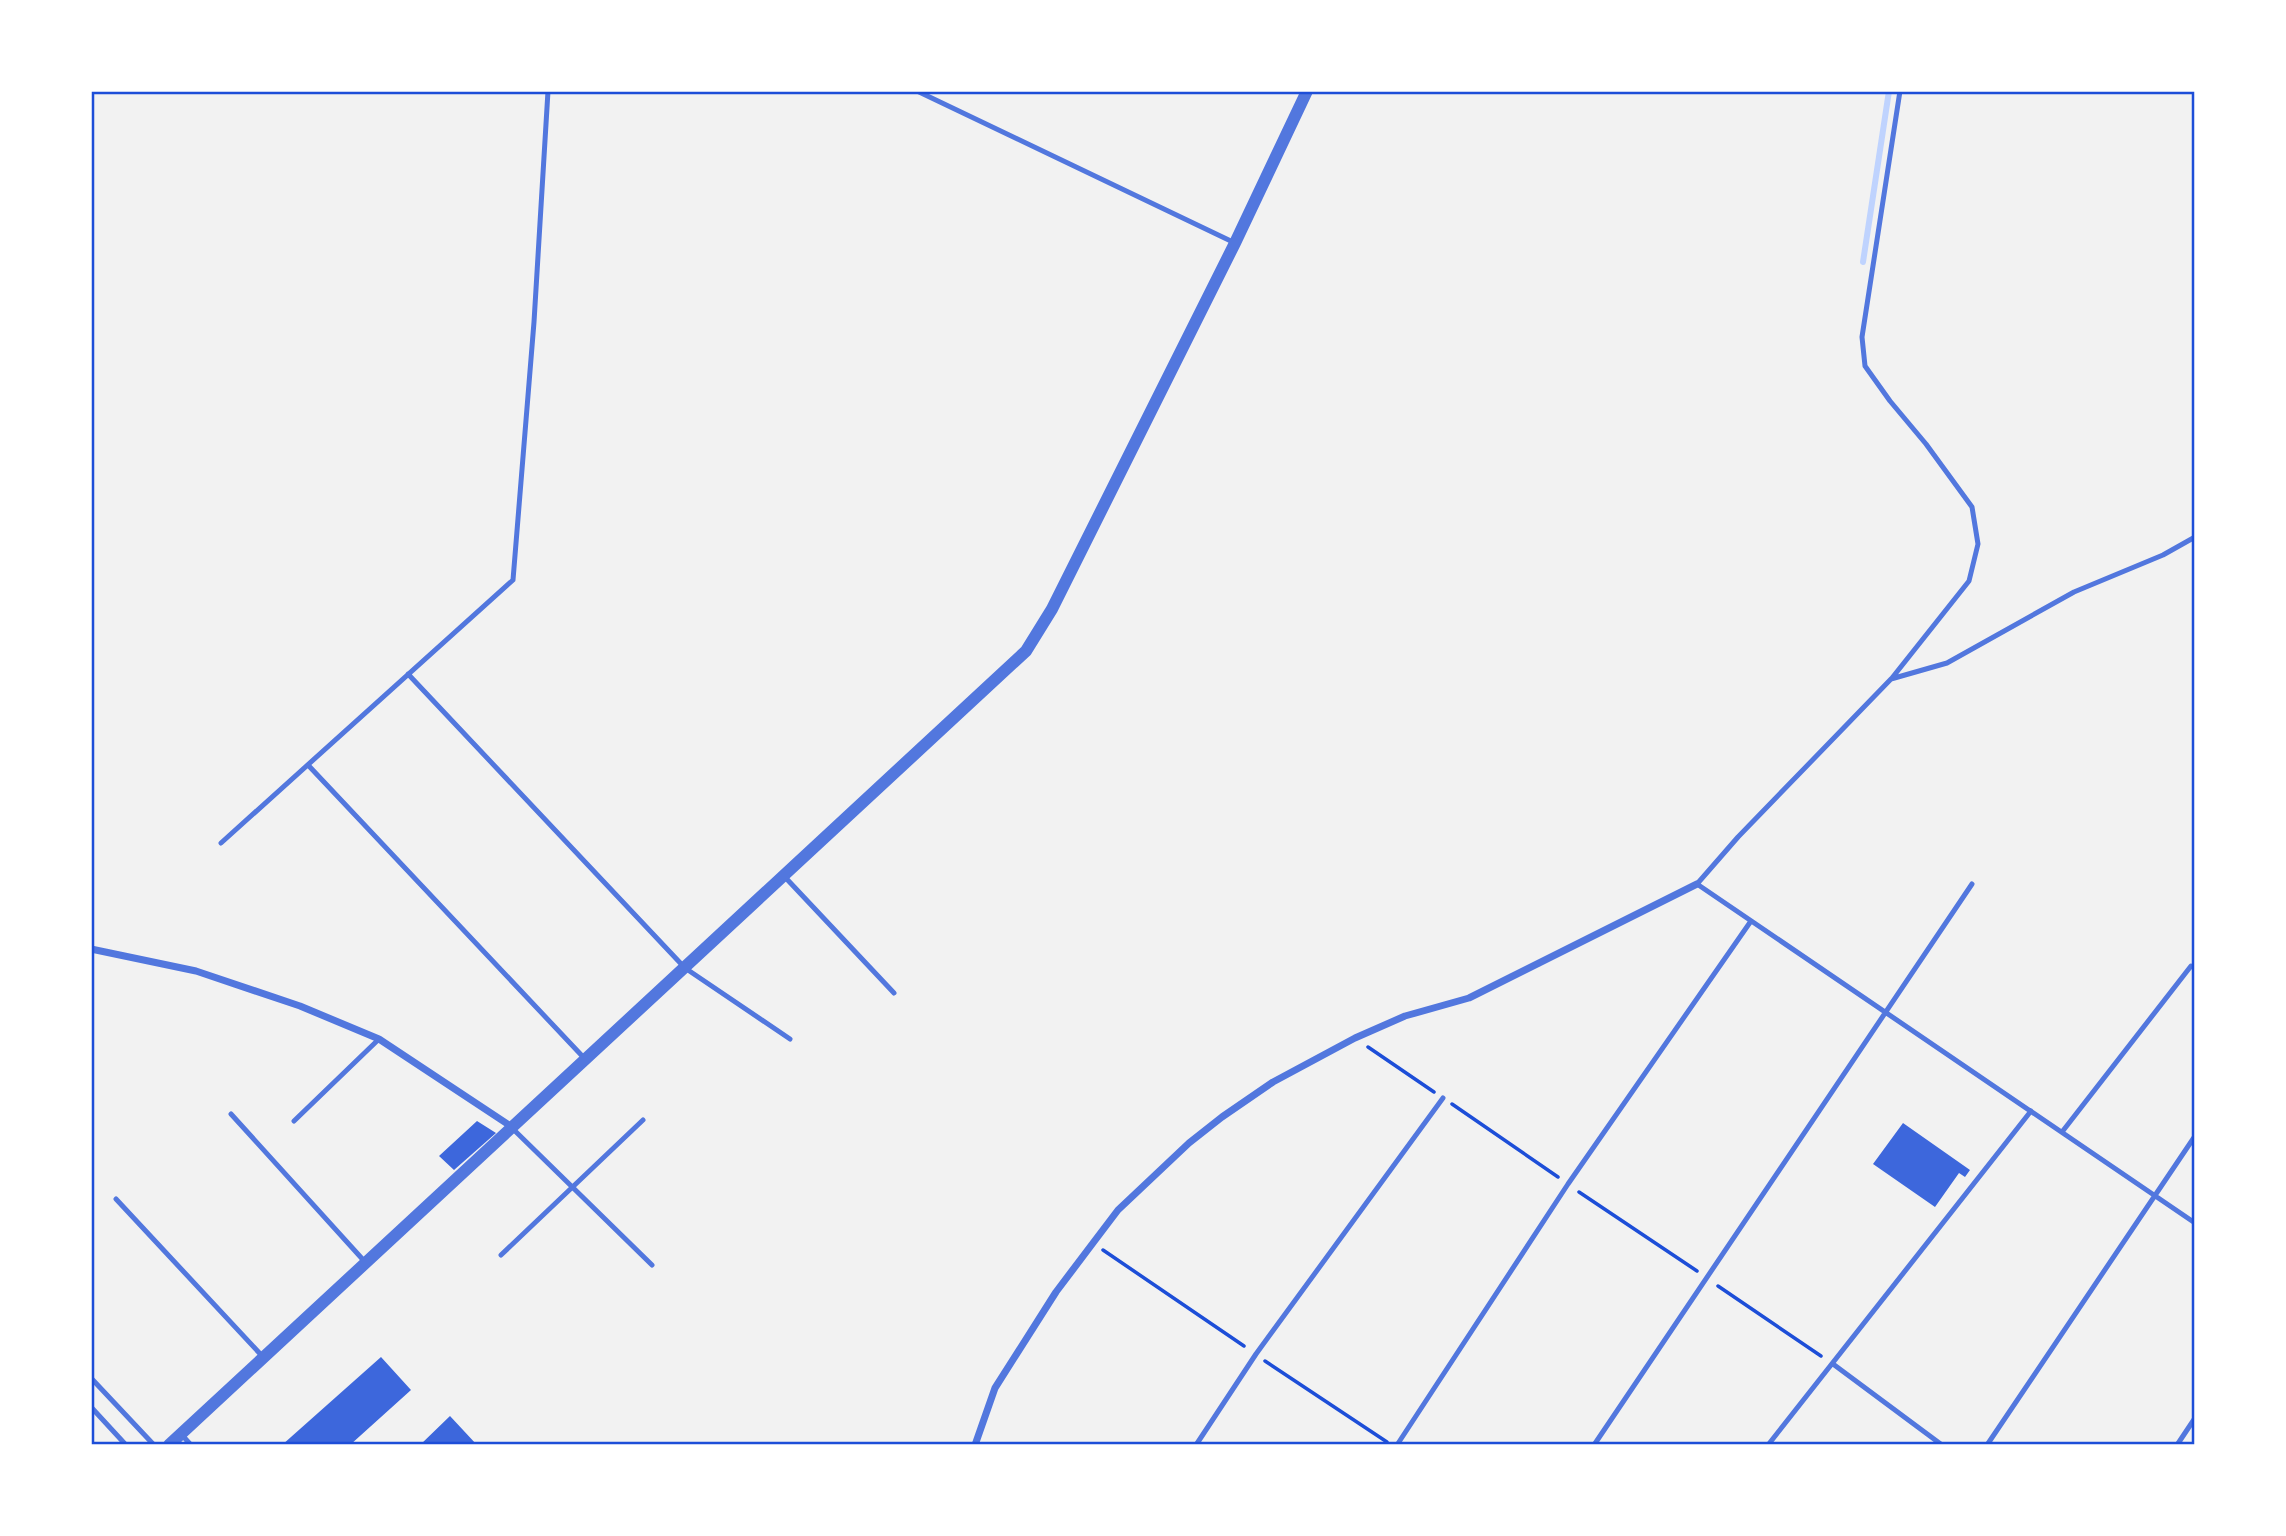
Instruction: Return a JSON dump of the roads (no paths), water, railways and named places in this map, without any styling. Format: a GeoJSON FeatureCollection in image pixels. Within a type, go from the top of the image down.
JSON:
{"type":"FeatureCollection","features":[{"type":"Feature","properties":{"kind":"street"},"geometry":{"type":"LineString","coordinates":[[169,1445],[1026,651],[1052,609],[1235,243],[1307,91]]}},
{"type":"Feature","properties":{"kind":"street"},"geometry":{"type":"LineString","coordinates":[[975,1445],[995,1388],[1056,1292],[1118,1210],[1189,1143],[1273,1083],[1355,1038],[1405,1016],[1469,998],[1697,884]]}},
{"type":"Feature","properties":{"kind":"street"},"geometry":{"type":"LineString","coordinates":[[91,950],[195,971],[300,1006],[379,1040],[512,1127]]}},
{"type":"Feature","properties":{"kind":"lane"},"geometry":{"type":"LineString","coordinates":[[221,843],[513,580],[534,322],[548,91]]}},
{"type":"Feature","properties":{"kind":"lane"},"geometry":{"type":"LineString","coordinates":[[917,91],[1235,243]]}},
{"type":"Feature","properties":{"kind":"lane"},"geometry":{"type":"LineString","coordinates":[[1900,91],[1862,337],[1865,366],[1972,507],[1978,544],[1969,581],[1891,679],[1738,837],[1697,884],[2195,1223]]}},
{"type":"Feature","properties":{"kind":"lane"},"geometry":{"type":"LineString","coordinates":[[1891,679],[1947,663],[2074,592],[2163,555],[2195,537]]}},
{"type":"Feature","properties":{"kind":"lane"},"geometry":{"type":"LineString","coordinates":[[408,674],[685,968],[790,1039]]}},
{"type":"Feature","properties":{"kind":"lane"},"geometry":{"type":"LineString","coordinates":[[308,765],[586,1060]]}},
{"type":"Feature","properties":{"kind":"lane"},"geometry":{"type":"LineString","coordinates":[[783,875],[894,993]]}},
{"type":"Feature","properties":{"kind":"lane"},"geometry":{"type":"LineString","coordinates":[[1594,1445],[1972,884]]}},
{"type":"Feature","properties":{"kind":"lane"},"geometry":{"type":"LineString","coordinates":[[1397,1445],[1568,1184],[1751,921]]}},
{"type":"Feature","properties":{"kind":"lane"},"geometry":{"type":"LineString","coordinates":[[2062,1132],[2191,966],[2195,968]]}},
{"type":"Feature","properties":{"kind":"lane"},"geometry":{"type":"LineString","coordinates":[[294,1121],[379,1040]]}},
{"type":"Feature","properties":{"kind":"lane"},"geometry":{"type":"LineString","coordinates":[[1196,1445],[1255,1354],[1443,1098]]}},
{"type":"Feature","properties":{"kind":"lane"},"geometry":{"type":"LineString","coordinates":[[1768,1445],[2031,1111]]}},
{"type":"Feature","properties":{"kind":"lane"},"geometry":{"type":"LineString","coordinates":[[231,1114],[366,1263]]}},
{"type":"Feature","properties":{"kind":"lane"},"geometry":{"type":"LineString","coordinates":[[501,1255],[643,1120]]}},
{"type":"Feature","properties":{"kind":"lane"},"geometry":{"type":"LineString","coordinates":[[512,1127],[652,1265]]}},
{"type":"Feature","properties":{"kind":"lane"},"geometry":{"type":"LineString","coordinates":[[1987,1445],[2195,1136]]}},
{"type":"Feature","properties":{"kind":"lane"},"geometry":{"type":"LineString","coordinates":[[116,1199],[264,1358]]}},
{"type":"Feature","properties":{"kind":"lane"},"geometry":{"type":"LineString","coordinates":[[1833,1364],[1942,1445]]}},
{"type":"Feature","properties":{"kind":"lane"},"geometry":{"type":"LineString","coordinates":[[91,1378],[154,1445]]}},
{"type":"Feature","properties":{"kind":"lane"},"geometry":{"type":"LineString","coordinates":[[91,1407],[126,1445]]}},
{"type":"Feature","properties":{"kind":"lane"},"geometry":{"type":"LineString","coordinates":[[2177,1445],[2195,1418]]}},
{"type":"Feature","properties":{"kind":"lane"},"geometry":{"type":"LineString","coordinates":[[181,1434],[191,1445]]}},
{"type":"Feature","properties":{"kind":"waterway"},"geometry":{"type":"LineString","coordinates":[[1863,262],[1889,91]]}}]}
